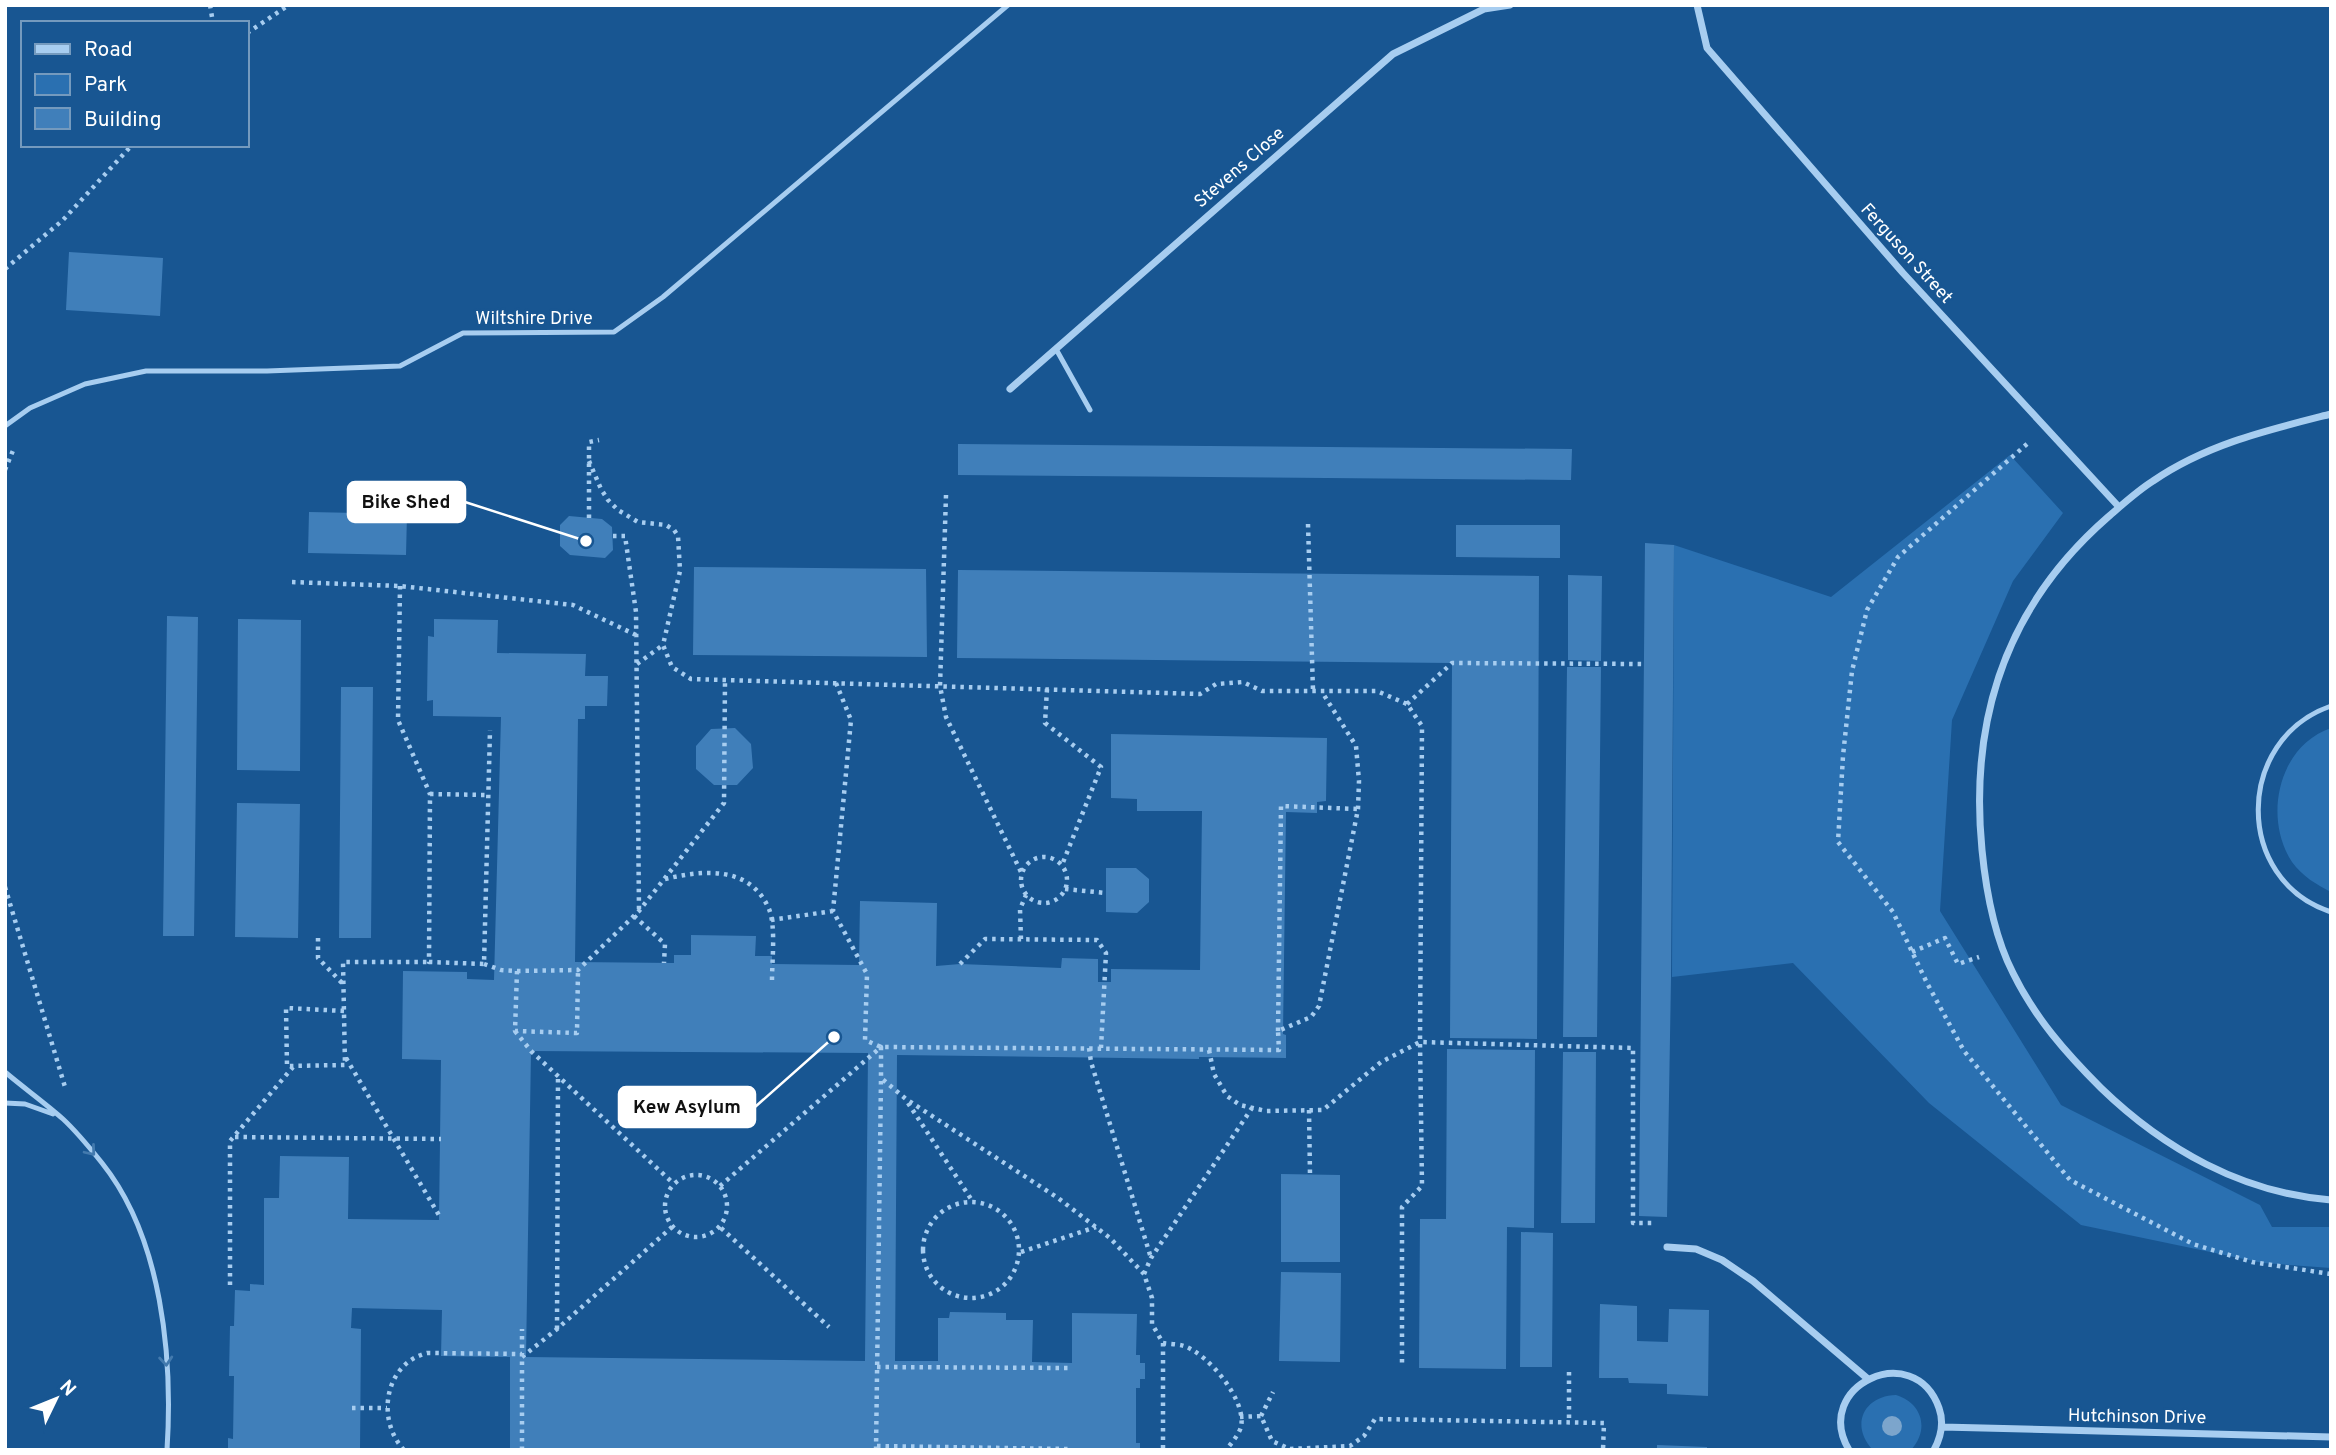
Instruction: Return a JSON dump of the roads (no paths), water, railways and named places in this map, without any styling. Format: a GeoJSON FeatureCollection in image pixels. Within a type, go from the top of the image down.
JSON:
{"type":"FeatureCollection","features":[{"type":"Feature","properties":{"kind":"street","name":"Stevens Close"},"geometry":{"type":"LineString","coordinates":[[1010,389],[1393,54],[1484,9],[1510,5]]}},
{"type":"Feature","properties":{"kind":"street","name":"Ferguson Street"},"geometry":{"type":"LineString","coordinates":[[1698,5],[1706,48],[1886,255],[2119,507]]}},
{"type":"Feature","properties":{"kind":"street"},"geometry":{"type":"LineString","coordinates":[[2331,414],[2261,431],[2200,454],[2175,467],[2150,482],[2119,507],[2069,555],[2033,602],[2017,631],[1992,693],[1980,764],[1979,822],[1989,897],[2011,970],[2051,1035],[2113,1099],[2149,1130],[2184,1153],[2240,1179],[2287,1194],[2331,1200]]}},
{"type":"Feature","properties":{"kind":"street"},"geometry":{"type":"LineString","coordinates":[[1667,1247],[1696,1249],[1722,1260],[1753,1281],[1868,1379]]}},
{"type":"Feature","properties":{"kind":"street"},"geometry":{"type":"LineString","coordinates":[[1849,1450],[1842,1434],[1841,1421],[1843,1407],[1849,1396],[1868,1379],[1893,1373],[1910,1377],[1925,1386],[1938,1405],[1942,1427],[1934,1450]]}},
{"type":"Feature","properties":{"kind":"street","name":"Hutchinson Drive"},"geometry":{"type":"LineString","coordinates":[[1942,1427],[2331,1437]]}},
{"type":"Feature","properties":{"kind":"lane","name":"Wiltshire Drive"},"geometry":{"type":"LineString","coordinates":[[5,426],[30,408],[85,384],[146,371],[267,371],[400,366],[463,333],[614,332],[663,297],[1008,5]]}},
{"type":"Feature","properties":{"kind":"lane"},"geometry":{"type":"LineString","coordinates":[[1056,349],[1090,410]]}},
{"type":"Feature","properties":{"kind":"lane"},"geometry":{"type":"LineString","coordinates":[[2331,706],[2309,715],[2291,729],[2279,744],[2268,760],[2261,779],[2257,813],[2266,852],[2274,868],[2287,884],[2307,901],[2331,912]]}},
{"type":"Feature","properties":{"kind":"lane"},"geometry":{"type":"LineString","coordinates":[[5,1072],[63,1119],[104,1165],[132,1210],[151,1265],[162,1318],[167,1450]]}},
{"type":"Feature","properties":{"kind":"lane"},"geometry":{"type":"LineString","coordinates":[[5,1103],[25,1104],[63,1119]]}},
{"type":"Feature","properties":{"kind":"place","name":"Bike Shed"},"geometry":{"type":"Point","coordinates":[586,541]}},
{"type":"Feature","properties":{"kind":"place","name":"Kew Asylum"},"geometry":{"type":"Point","coordinates":[834,1037]}}]}
